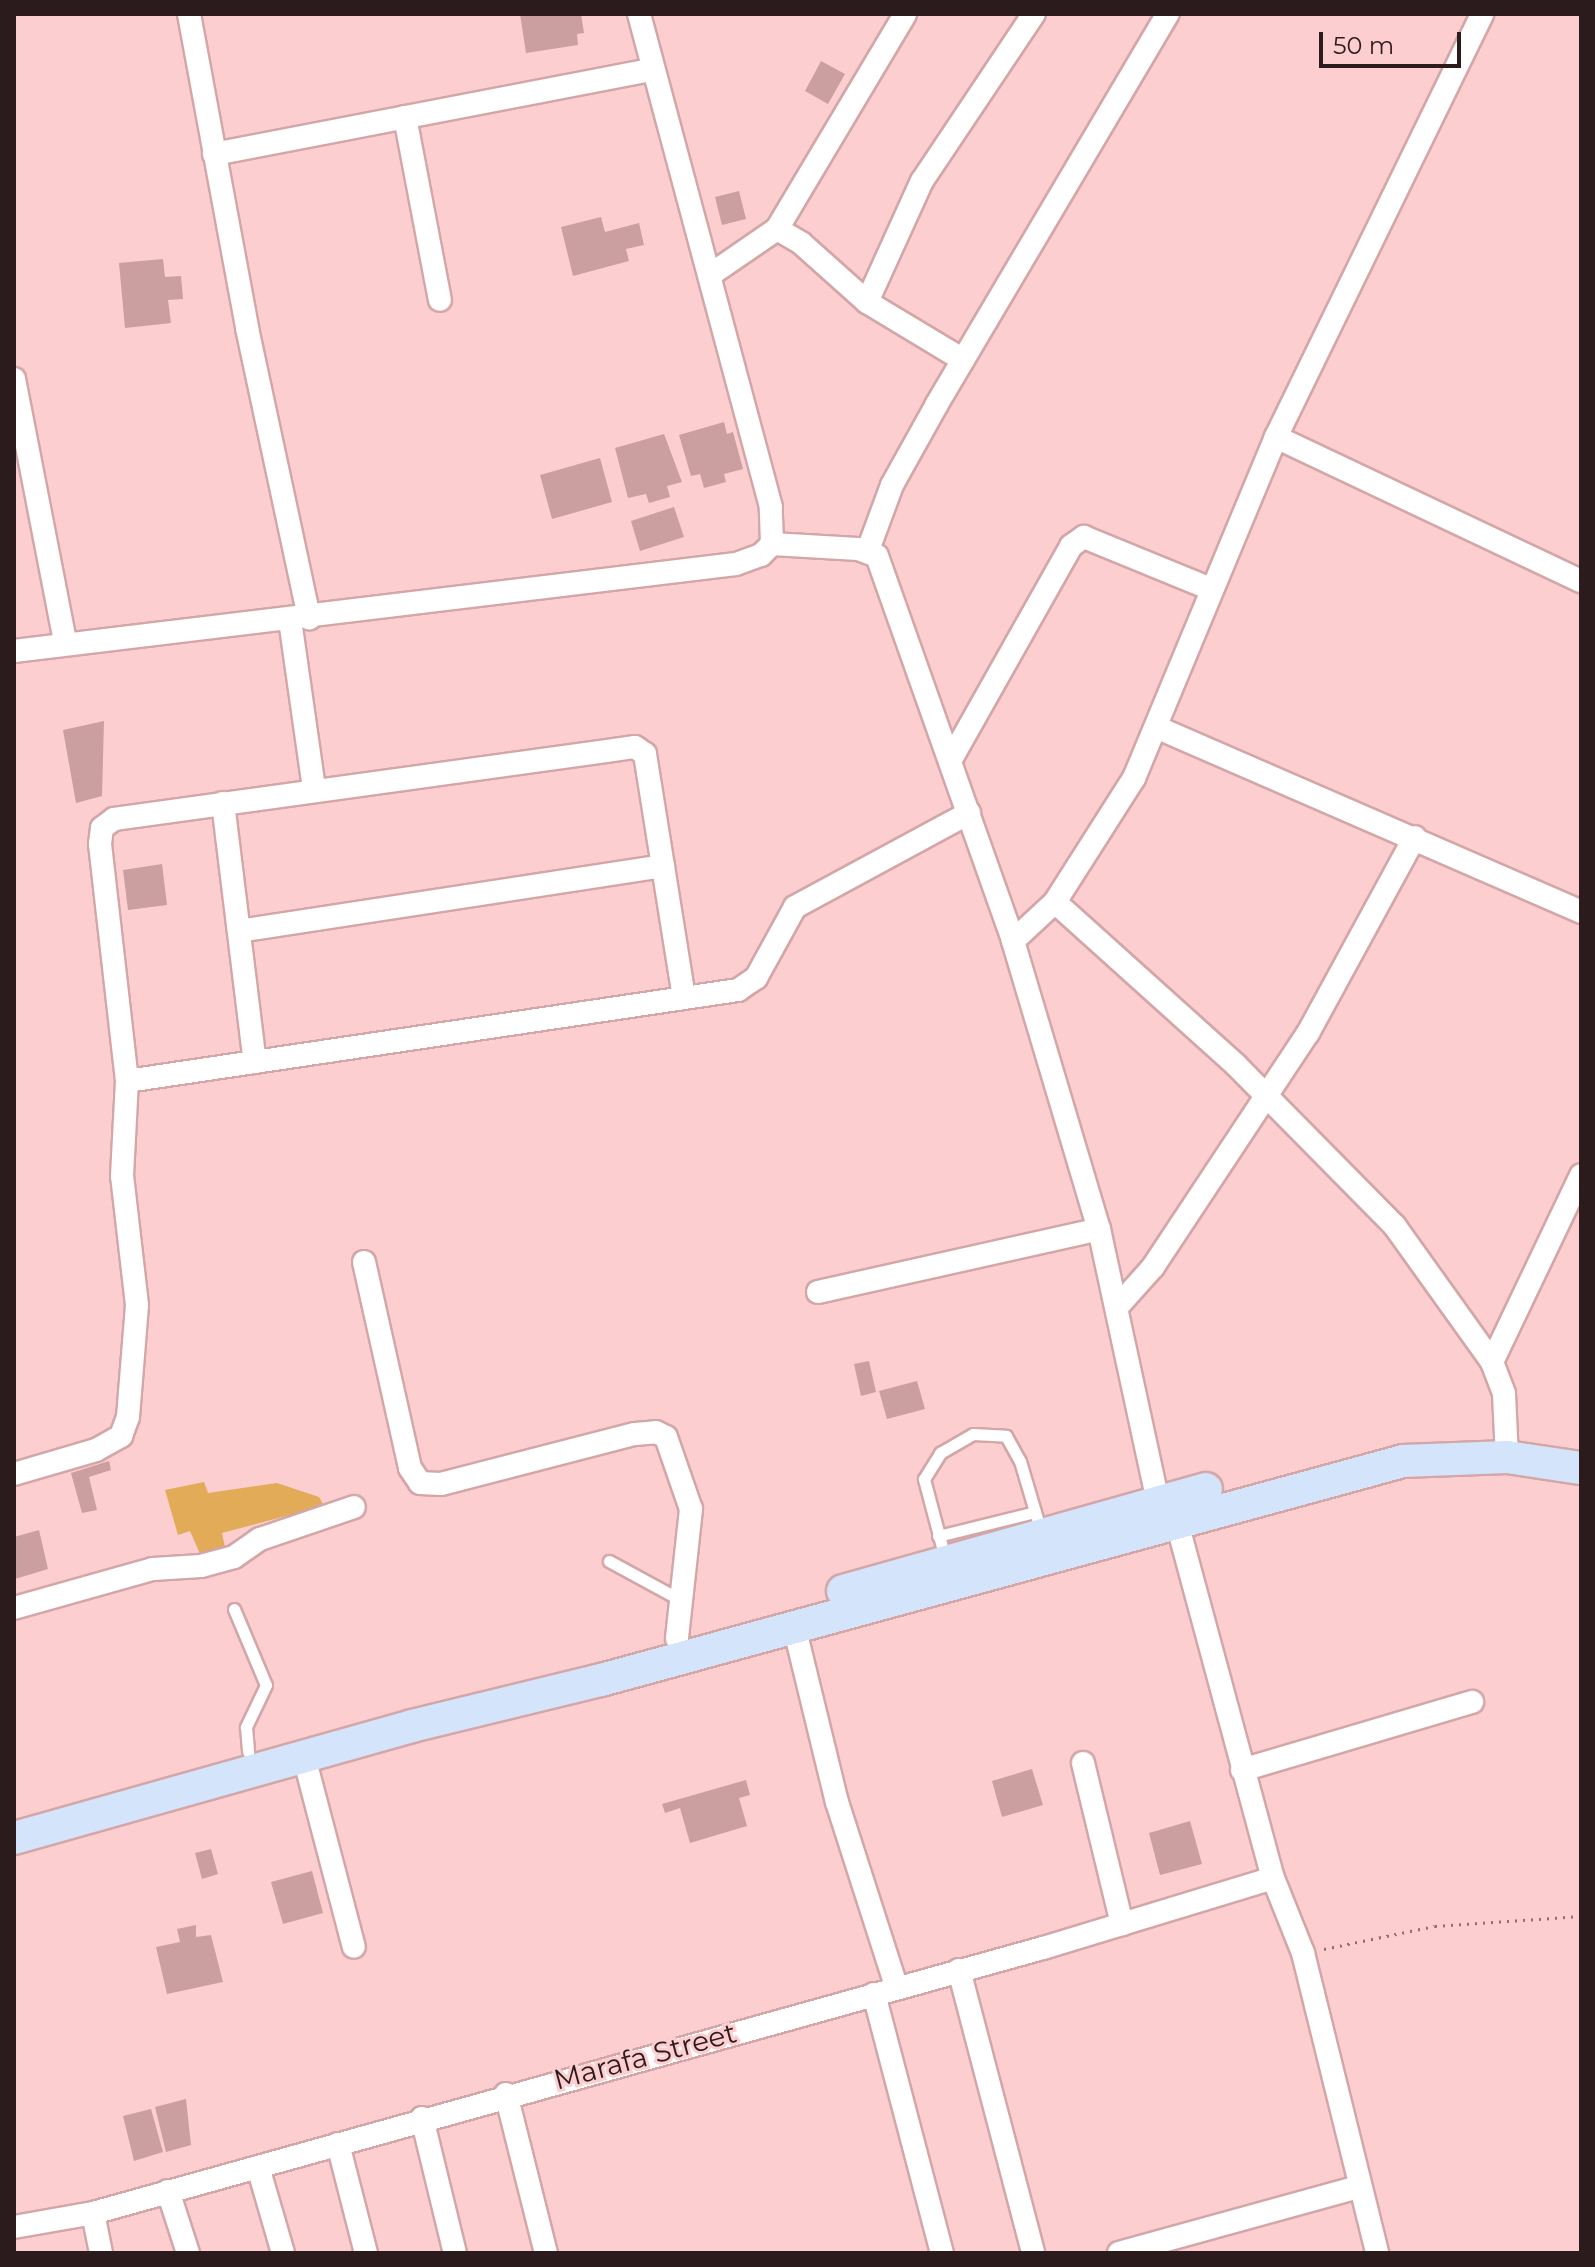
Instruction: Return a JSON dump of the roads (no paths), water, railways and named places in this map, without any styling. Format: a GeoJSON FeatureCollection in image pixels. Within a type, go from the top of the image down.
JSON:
{"type":"FeatureCollection","features":[{"type":"Feature","properties":{"kind":"main road"},"geometry":{"type":"LineString","coordinates":[[14,1838],[304,1757],[597,1670],[677,1638],[942,1547],[997,1545],[1167,1510],[1401,1441],[1507,1448],[1581,1448]]}},
{"type":"Feature","properties":{"kind":"main road"},"geometry":{"type":"LineString","coordinates":[[1507,1448],[1581,1468]]}},
{"type":"Feature","properties":{"kind":"main road"},"geometry":{"type":"LineString","coordinates":[[14,1816],[248,1752],[794,1626],[997,1545],[1038,1522],[1167,1510]]}},
{"type":"Feature","properties":{"kind":"street"},"geometry":{"type":"LineString","coordinates":[[189,14],[300,619],[314,789]]}},
{"type":"Feature","properties":{"kind":"street"},"geometry":{"type":"LineString","coordinates":[[14,651],[65,641],[300,619],[736,564],[761,555],[772,544],[771,507],[639,14]]}},
{"type":"Feature","properties":{"kind":"street"},"geometry":{"type":"LineString","coordinates":[[710,275],[777,229],[905,14]]}},
{"type":"Feature","properties":{"kind":"street"},"geometry":{"type":"LineString","coordinates":[[867,302],[922,181],[1034,14]]}},
{"type":"Feature","properties":{"kind":"street"},"geometry":{"type":"LineString","coordinates":[[868,550],[892,485],[1168,14]]}},
{"type":"Feature","properties":{"kind":"street"},"geometry":{"type":"LineString","coordinates":[[1013,941],[1055,902],[1134,778],[1276,437],[1482,14]]}},
{"type":"Feature","properties":{"kind":"street"},"geometry":{"type":"LineString","coordinates":[[214,154],[652,70]]}},
{"type":"Feature","properties":{"kind":"street"},"geometry":{"type":"LineString","coordinates":[[405,117],[440,300]]}},
{"type":"Feature","properties":{"kind":"street"},"geometry":{"type":"LineString","coordinates":[[777,229],[801,243],[867,302],[963,360]]}},
{"type":"Feature","properties":{"kind":"street"},"geometry":{"type":"LineString","coordinates":[[14,379],[65,641]]}},
{"type":"Feature","properties":{"kind":"street"},"geometry":{"type":"LineString","coordinates":[[1276,437],[1580,578]]}},
{"type":"Feature","properties":{"kind":"street"},"geometry":{"type":"LineString","coordinates":[[950,761],[1071,546],[1084,537],[1211,589]]}},
{"type":"Feature","properties":{"kind":"street"},"geometry":{"type":"LineString","coordinates":[[772,544],[868,550],[877,556],[969,813],[1013,941],[1099,1229],[1167,1510],[1273,1878],[1303,1953],[1358,2187],[1377,2253]]}},
{"type":"Feature","properties":{"kind":"street"},"geometry":{"type":"LineString","coordinates":[[1156,727],[1415,837],[1581,912]]}},
{"type":"Feature","properties":{"kind":"street"},"geometry":{"type":"LineString","coordinates":[[14,1474],[96,1450],[124,1429],[137,1305],[122,1176],[127,1081],[102,828],[114,819],[635,747],[645,754],[684,998]]}},
{"type":"Feature","properties":{"kind":"street"},"geometry":{"type":"LineString","coordinates":[[223,803],[255,1062]]}},
{"type":"Feature","properties":{"kind":"street"},"geometry":{"type":"LineString","coordinates":[[127,1081],[738,990],[756,978],[795,907],[969,813]]}},
{"type":"Feature","properties":{"kind":"street"},"geometry":{"type":"LineString","coordinates":[[1119,1305],[1153,1267],[1308,1033],[1415,837]]}},
{"type":"Feature","properties":{"kind":"street"},"geometry":{"type":"LineString","coordinates":[[239,931],[663,866]]}},
{"type":"Feature","properties":{"kind":"street"},"geometry":{"type":"LineString","coordinates":[[1055,902],[1266,1096],[1394,1225],[1492,1362],[1504,1394],[1507,1448]]}},
{"type":"Feature","properties":{"kind":"street"},"geometry":{"type":"LineString","coordinates":[[1492,1362],[1581,1175]]}},
{"type":"Feature","properties":{"kind":"street"},"geometry":{"type":"LineString","coordinates":[[818,1292],[1099,1229]]}},
{"type":"Feature","properties":{"kind":"street"},"geometry":{"type":"LineString","coordinates":[[364,1262],[410,1468],[420,1483],[441,1484],[656,1432],[666,1437],[691,1509],[677,1638]]}},
{"type":"Feature","properties":{"kind":"street"},"geometry":{"type":"LineString","coordinates":[[14,1608],[153,1569],[201,1566],[234,1557],[260,1539],[354,1507]]}},
{"type":"Feature","properties":{"kind":"street"},"geometry":{"type":"LineString","coordinates":[[794,1626],[837,1802],[896,1986]]}},
{"type":"Feature","properties":{"kind":"street"},"geometry":{"type":"LineString","coordinates":[[1242,1770],[1472,1702]]}},
{"type":"Feature","properties":{"kind":"street"},"geometry":{"type":"LineString","coordinates":[[304,1757],[354,1947]]}},
{"type":"Feature","properties":{"kind":"street"},"geometry":{"type":"LineString","coordinates":[[1083,1763],[1122,1924]]}},
{"type":"Feature","properties":{"kind":"street","name":"Marafa Street"},"geometry":{"type":"LineString","coordinates":[[14,2227],[93,2213],[506,2094],[1122,1924],[1273,1878]]}},
{"type":"Feature","properties":{"kind":"street"},"geometry":{"type":"LineString","coordinates":[[959,1970],[1033,2253]]}},
{"type":"Feature","properties":{"kind":"street"},"geometry":{"type":"LineString","coordinates":[[874,1994],[942,2253]]}},
{"type":"Feature","properties":{"kind":"street"},"geometry":{"type":"LineString","coordinates":[[506,2094],[546,2253]]}},
{"type":"Feature","properties":{"kind":"street"},"geometry":{"type":"LineString","coordinates":[[422,2118],[455,2253]]}},
{"type":"Feature","properties":{"kind":"street"},"geometry":{"type":"LineString","coordinates":[[338,2144],[366,2253]]}},
{"type":"Feature","properties":{"kind":"street"},"geometry":{"type":"LineString","coordinates":[[258,2167],[283,2253]]}},
{"type":"Feature","properties":{"kind":"street"},"geometry":{"type":"LineString","coordinates":[[1119,2253],[1358,2187]]}},
{"type":"Feature","properties":{"kind":"street"},"geometry":{"type":"LineString","coordinates":[[168,2191],[188,2253]]}},
{"type":"Feature","properties":{"kind":"street"},"geometry":{"type":"LineString","coordinates":[[93,2213],[101,2253]]}},
{"type":"Feature","properties":{"kind":"lane"},"geometry":{"type":"LineString","coordinates":[[942,1547],[924,1479],[940,1453],[973,1434],[1006,1436],[1038,1522]]}},
{"type":"Feature","properties":{"kind":"lane"},"geometry":{"type":"LineString","coordinates":[[609,1561],[679,1599]]}},
{"type":"Feature","properties":{"kind":"lane"},"geometry":{"type":"LineString","coordinates":[[234,1609],[266,1685],[246,1727],[248,1752]]}}]}
